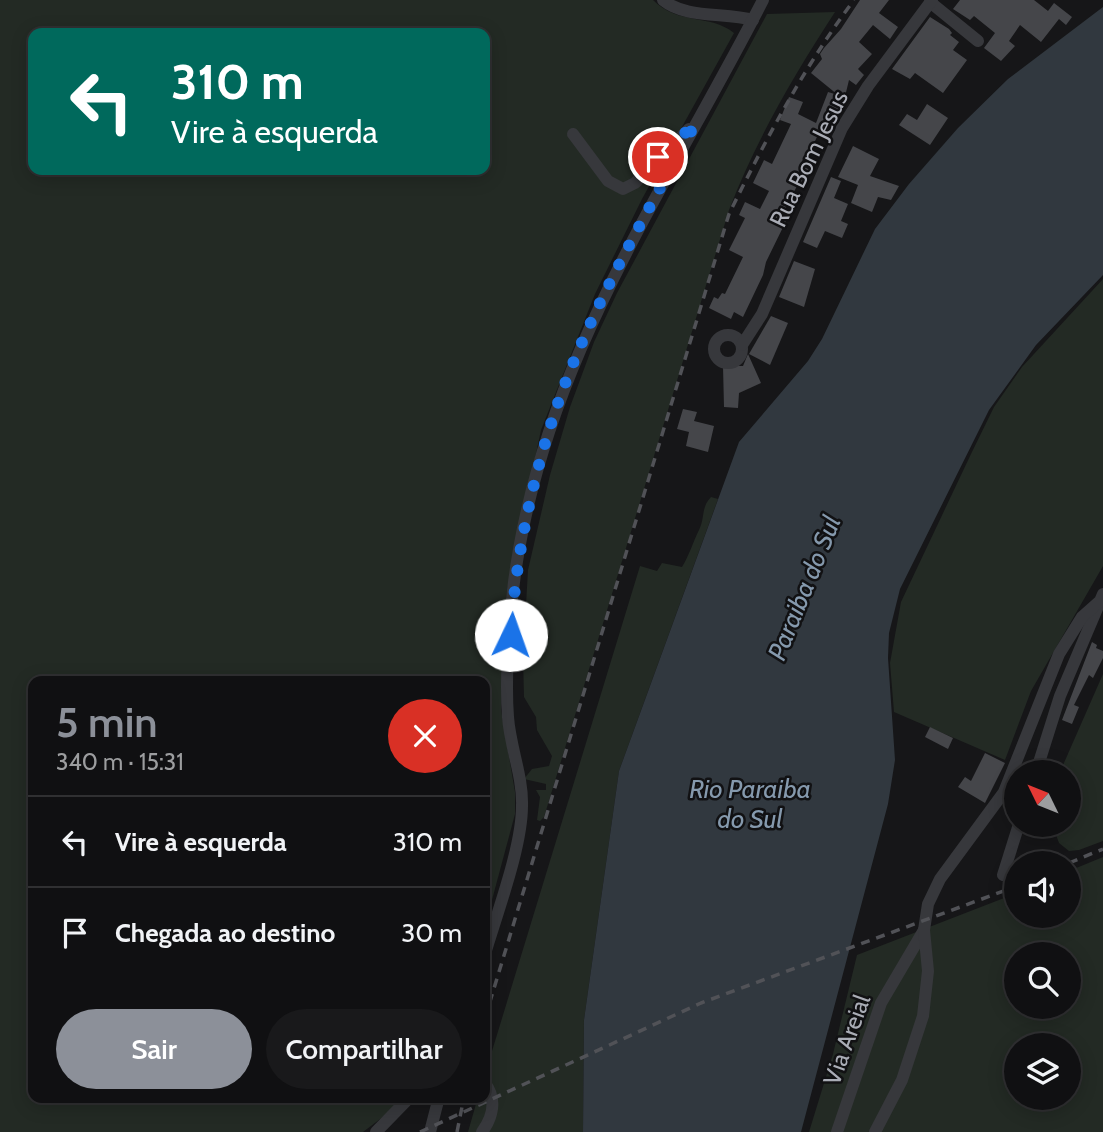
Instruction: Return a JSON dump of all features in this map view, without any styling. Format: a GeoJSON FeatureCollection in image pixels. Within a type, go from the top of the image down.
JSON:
{"type":"FeatureCollection","features":[{"type":"Feature","properties":{"kind":"street"},"geometry":{"type":"LineString","coordinates":[[663,0],[682,10],[731,14],[753,20]]}},
{"type":"Feature","properties":{"kind":"street"},"geometry":{"type":"LineString","coordinates":[[490,936],[523,807],[508,715],[513,591],[526,519],[547,440],[579,349],[606,290],[763,0]]}},
{"type":"Feature","properties":{"kind":"street"},"geometry":{"type":"LineString","coordinates":[[931,1],[978,41]]}},
{"type":"Feature","properties":{"kind":"street","name":"Rua Bom Jesus"},"geometry":{"type":"LineString","coordinates":[[742,345],[762,314],[842,128],[868,86],[931,1]]}},
{"type":"Feature","properties":{"kind":"street"},"geometry":{"type":"LineString","coordinates":[[573,134],[607,181],[623,189],[635,183],[695,124]]}},
{"type":"Feature","properties":{"kind":"street"},"geometry":{"type":"LineString","coordinates":[[1040,760],[1060,696],[1101,597]]}},
{"type":"Feature","properties":{"kind":"street"},"geometry":{"type":"LineString","coordinates":[[875,1132],[902,1080],[923,1016],[928,971],[924,930],[928,904],[940,879],[1004,792],[1059,654],[1082,617],[1101,597]]}},
{"type":"Feature","properties":{"kind":"street"},"geometry":{"type":"LineString","coordinates":[[1003,875],[1015,837]]}},
{"type":"Feature","properties":{"kind":"street","name":"Via Areial"},"geometry":{"type":"LineString","coordinates":[[836,1132],[881,1003],[924,930]]}},
{"type":"Feature","properties":{"kind":"street"},"geometry":{"type":"LineString","coordinates":[[482,1132],[492,1112],[494,1101],[490,1093]]}},
{"type":"Feature","properties":{"kind":"street"},"geometry":{"type":"LineString","coordinates":[[376,1132],[404,1103]]}},
{"type":"Feature","properties":{"kind":"street"},"geometry":{"type":"LineString","coordinates":[[430,1132],[437,1103]]}},
{"type":"Feature","properties":{"kind":"shaded area"},"geometry":{"type":"Polygon","coordinates":[[[0,0],[653,0],[673,13],[714,23],[734,33],[642,199],[595,294],[541,430],[507,590],[501,710],[515,792],[515,814],[490,907],[490,676],[28,676],[28,1103],[396,1103],[388,1113],[363,1132],[0,1132],[0,0]]]}},
{"type":"Feature","properties":{"kind":"shaded area"},"geometry":{"type":"Polygon","coordinates":[[[835,12],[777,108],[751,158],[729,210],[544,817],[540,821],[537,820],[540,797],[536,790],[546,790],[546,784],[524,779],[532,769],[549,766],[552,756],[537,730],[536,717],[524,697],[523,657],[528,570],[550,475],[570,407],[594,342],[617,293],[767,14],[835,12]]]}},
{"type":"Feature","properties":{"kind":"shaded area"},"geometry":{"type":"Polygon","coordinates":[[[1103,279],[1103,566],[1031,691],[1005,760],[894,712],[890,663],[901,602],[994,407],[1022,367],[1103,279]]]}},
{"type":"Feature","properties":{"kind":"shaded area"},"geometry":{"type":"Polygon","coordinates":[[[711,497],[718,499],[619,771],[584,1020],[583,1132],[468,1132],[476,1103],[490,1103],[490,1058],[640,566],[657,571],[662,563],[682,567],[701,526],[706,505],[711,497]]]}},
{"type":"Feature","properties":{"kind":"shaded area"},"geometry":{"type":"Polygon","coordinates":[[[1103,674],[1103,841],[1069,851],[1059,843],[1057,837],[1082,836],[1082,760],[1065,760],[1103,674]]]}},
{"type":"Feature","properties":{"kind":"shaded area"},"geometry":{"type":"Polygon","coordinates":[[[1103,857],[1103,1132],[809,1132],[833,1054],[857,955],[1004,898],[1004,928],[1081,928],[1081,866],[1103,857]]]}},
{"type":"Feature","properties":{"kind":"water","name":"Rio Paraiba do Sul"},"geometry":{"type":"Polygon","coordinates":[[[1103,7],[1103,275],[1036,345],[989,410],[900,589],[889,633],[888,658],[895,760],[888,804],[801,1132],[583,1132],[584,1020],[619,771],[739,442],[808,361],[822,339],[875,229],[909,184],[958,128],[1008,79],[1103,7]]]}},
{"type":"Feature","properties":{"kind":"building"},"geometry":{"type":"Polygon","coordinates":[[[860,0],[889,0],[879,13],[898,27],[890,39],[873,25],[859,42],[872,54],[858,69],[864,75],[856,85],[849,80],[841,113],[832,123],[826,139],[818,135],[811,149],[809,148],[800,165],[810,170],[802,187],[798,184],[781,217],[787,219],[766,262],[763,275],[743,317],[734,312],[731,319],[709,308],[714,297],[718,299],[722,293],[725,294],[743,257],[729,250],[745,218],[739,215],[745,202],[760,209],[769,191],[753,183],[764,160],[772,164],[791,124],[780,120],[789,97],[803,102],[798,114],[816,123],[828,92],[838,95],[811,73],[822,59],[820,54],[824,48],[841,29],[860,0]]]}},
{"type":"Feature","properties":{"kind":"building"},"geometry":{"type":"Polygon","coordinates":[[[960,0],[1034,0],[1048,11],[1054,3],[1072,17],[1066,25],[1059,19],[1041,42],[1020,25],[1009,41],[1015,46],[1001,61],[984,48],[995,33],[974,16],[970,20],[953,9],[960,0]]]}},
{"type":"Feature","properties":{"kind":"building"},"geometry":{"type":"Polygon","coordinates":[[[930,17],[949,29],[952,33],[950,35],[959,42],[953,50],[967,60],[943,93],[915,73],[910,79],[892,69],[930,17]]]}},
{"type":"Feature","properties":{"kind":"building"},"geometry":{"type":"Polygon","coordinates":[[[927,104],[948,118],[930,145],[899,125],[907,114],[917,120],[927,104]]]}},
{"type":"Feature","properties":{"kind":"building"},"geometry":{"type":"Polygon","coordinates":[[[853,146],[879,159],[870,176],[899,186],[891,200],[878,197],[872,212],[851,203],[858,185],[838,177],[853,146]]]}},
{"type":"Feature","properties":{"kind":"building"},"geometry":{"type":"Polygon","coordinates":[[[831,177],[841,181],[834,198],[848,204],[841,221],[848,224],[842,238],[825,231],[817,248],[803,242],[831,177]]]}},
{"type":"Feature","properties":{"kind":"building"},"geometry":{"type":"Polygon","coordinates":[[[794,261],[815,269],[804,307],[779,297],[794,261]]]}},
{"type":"Feature","properties":{"kind":"building"},"geometry":{"type":"Polygon","coordinates":[[[771,316],[788,323],[770,365],[749,354],[771,316]]]}},
{"type":"Feature","properties":{"kind":"building"},"geometry":{"type":"Polygon","coordinates":[[[748,354],[761,383],[739,393],[738,408],[724,407],[723,366],[743,366],[748,354]]]}},
{"type":"Feature","properties":{"kind":"building"},"geometry":{"type":"Polygon","coordinates":[[[683,409],[697,412],[694,421],[714,426],[708,452],[686,446],[689,432],[677,429],[683,409]]]}},
{"type":"Feature","properties":{"kind":"building"},"geometry":{"type":"Polygon","coordinates":[[[1092,642],[1097,645],[1096,648],[1103,651],[1103,658],[1093,678],[1089,675],[1074,705],[1079,707],[1072,724],[1062,720],[1092,642]]]}},
{"type":"Feature","properties":{"kind":"building"},"geometry":{"type":"Polygon","coordinates":[[[930,727],[953,738],[948,749],[925,737],[930,727]]]}},
{"type":"Feature","properties":{"kind":"building"},"geometry":{"type":"Polygon","coordinates":[[[985,753],[1004,762],[985,803],[958,787],[965,777],[971,781],[985,753]]]}},
{"type":"Feature","properties":{"kind":"railway"},"geometry":{"type":"LineString","coordinates":[[490,1002],[729,214],[787,104],[854,0]]}},
{"type":"Feature","properties":{"kind":"railway"},"geometry":{"type":"LineString","coordinates":[[1081,858],[1103,849]]}},
{"type":"Feature","properties":{"kind":"railway"},"geometry":{"type":"LineString","coordinates":[[490,1100],[701,1003],[1004,891]]}},
{"type":"Feature","properties":{"kind":"railway"},"geometry":{"type":"LineString","coordinates":[[457,1132],[463,1103]]}},
{"type":"Feature","properties":{"kind":"railway"},"geometry":{"type":"LineString","coordinates":[[420,1132],[483,1103]]}},
{"type":"Feature","properties":{"kind":"route"},"geometry":{"type":"LineString","coordinates":[[511,635],[513,591],[526,519],[547,440],[579,349],[606,290],[695,124],[658,157]]}},
{"type":"Feature","properties":{"kind":"water label","name":"Paraiba do Sul"},"geometry":{"type":"Point","coordinates":[804,588]}}]}
